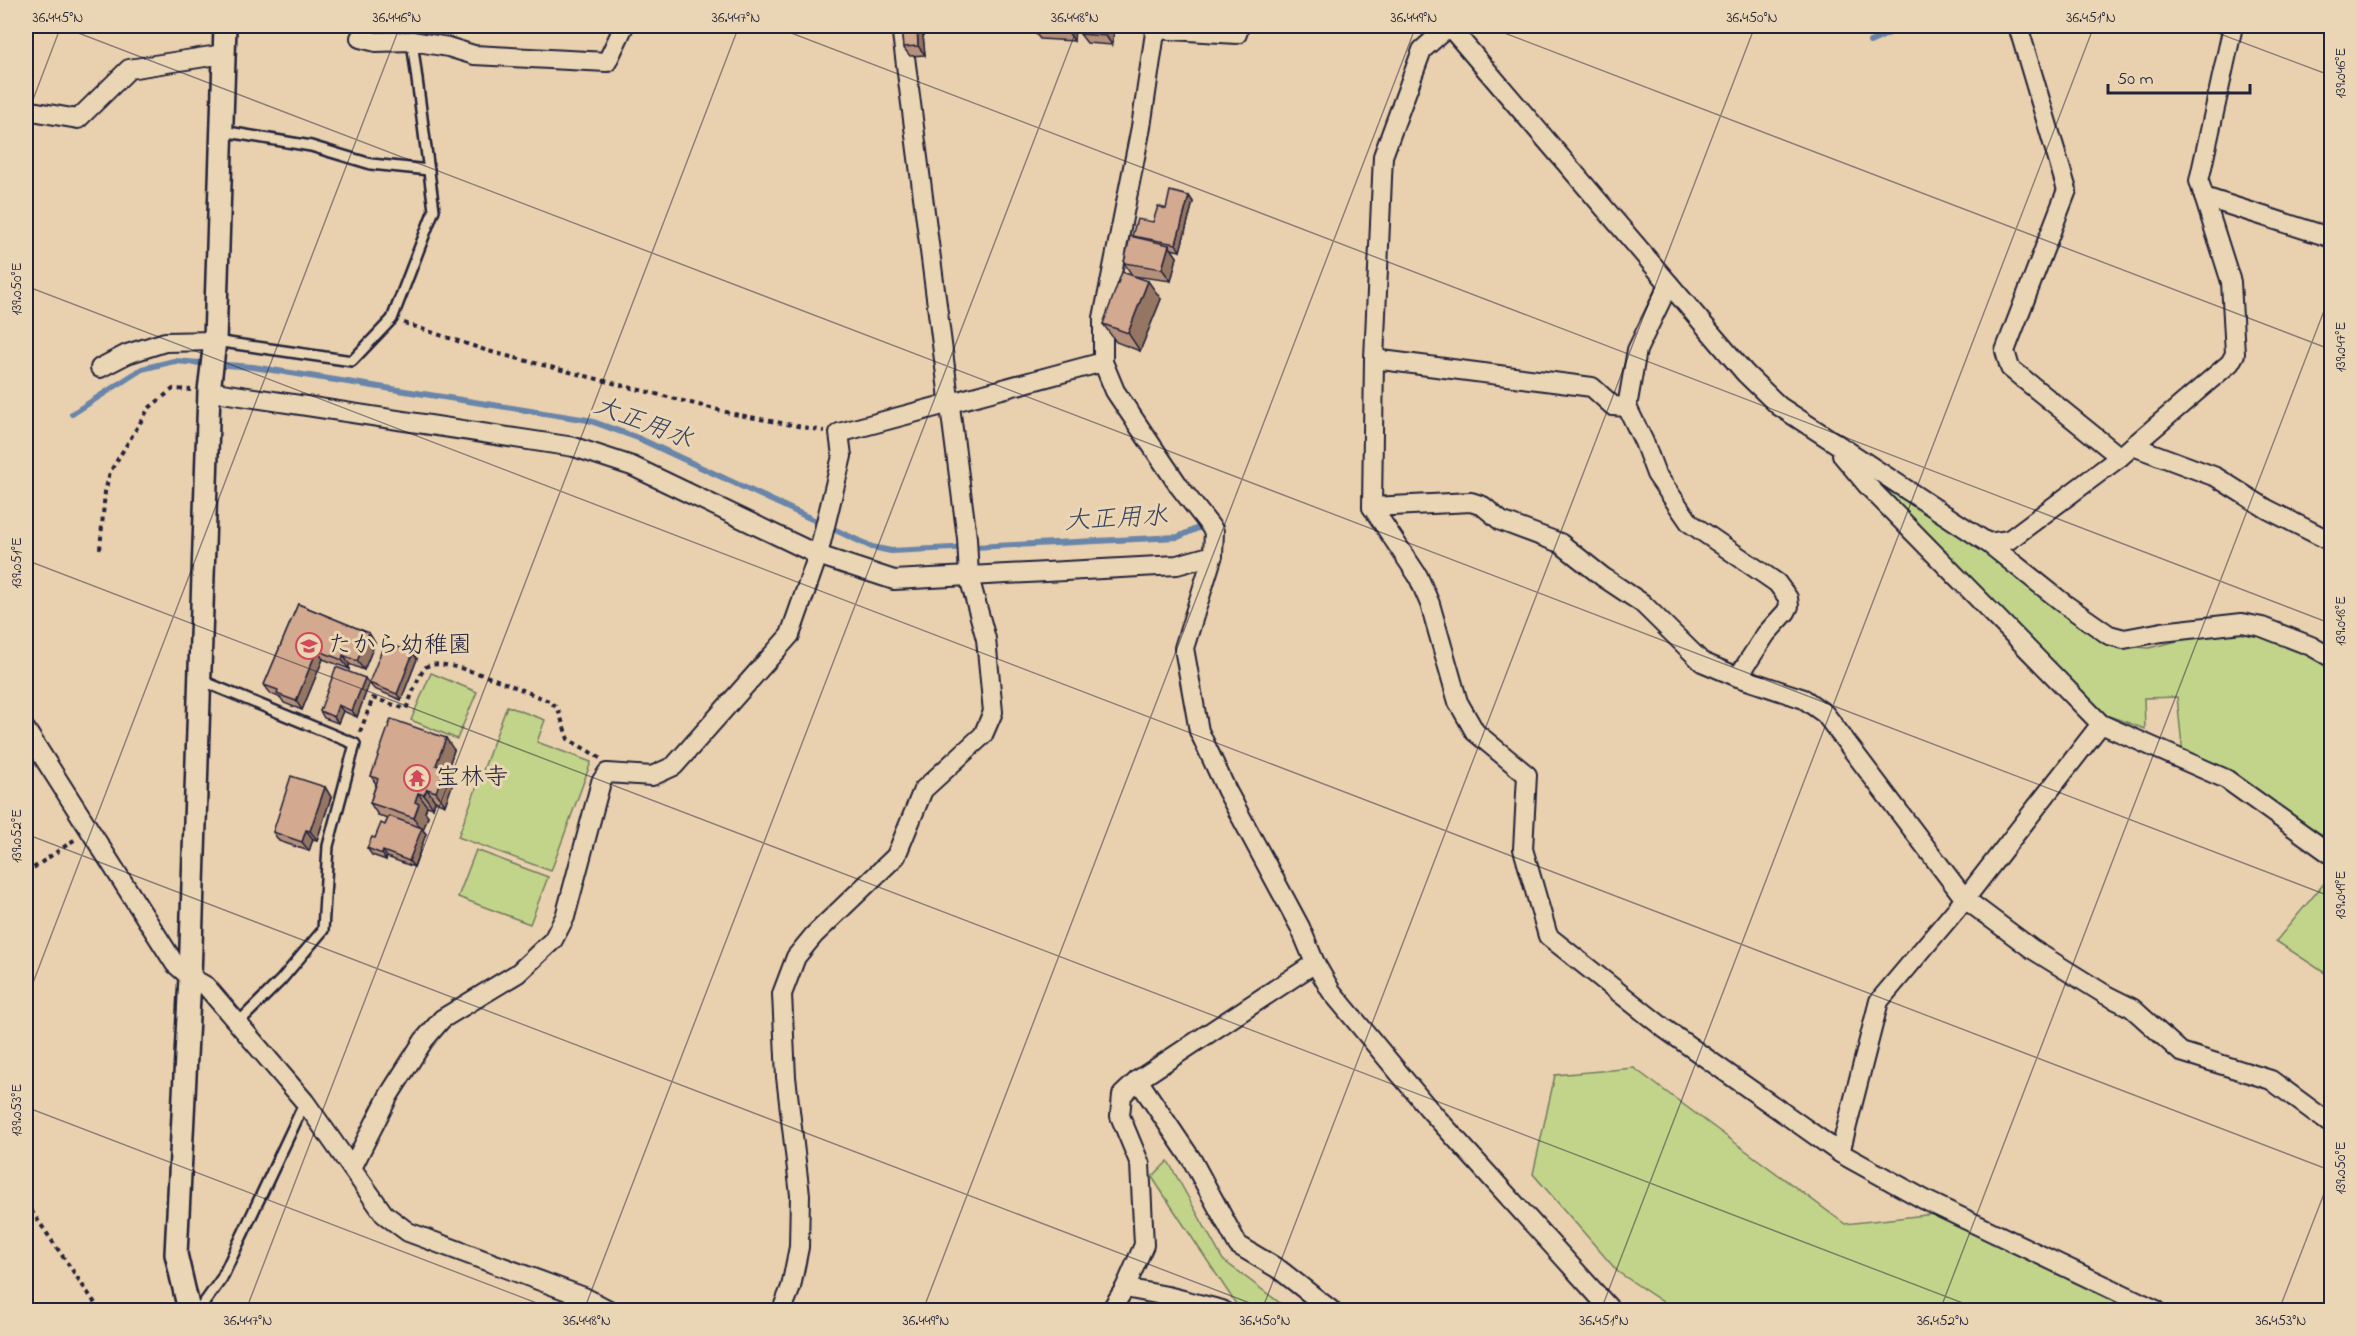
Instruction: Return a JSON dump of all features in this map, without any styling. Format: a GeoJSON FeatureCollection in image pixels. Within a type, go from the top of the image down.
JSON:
{"type":"FeatureCollection","features":[{"type":"Feature","properties":{"kind":"street"},"geometry":{"type":"LineString","coordinates":[[360,38],[376,42],[412,41],[448,46],[474,55],[608,62],[624,26]]}},
{"type":"Feature","properties":{"kind":"street"},"geometry":{"type":"LineString","coordinates":[[782,1311],[791,1287],[799,1247],[800,1195],[786,1077],[782,994],[796,957],[814,935],[896,856],[923,790],[983,735],[993,712],[986,639],[969,571],[967,538],[901,26]]}},
{"type":"Feature","properties":{"kind":"street"},"geometry":{"type":"LineString","coordinates":[[1239,26],[1237,34],[1156,27],[1141,127],[1103,318],[1103,362],[1115,391],[1179,486],[1214,531],[1213,555],[1184,648],[1199,731],[1227,791],[1300,927],[1314,963],[1330,991],[1428,1108],[1611,1311]]}},
{"type":"Feature","properties":{"kind":"street"},"geometry":{"type":"LineString","coordinates":[[2152,1309],[1927,1201],[1840,1153],[1665,1029],[1548,936],[1523,849],[1527,775],[1475,732],[1458,702],[1430,604],[1418,576],[1372,507],[1374,359],[1383,156],[1422,50],[1449,26],[1745,374],[1779,406],[1988,543],[2066,605],[2109,635],[2124,639],[2242,622],[2262,627],[2311,646],[2331,658]]}},
{"type":"Feature","properties":{"kind":"street"},"geometry":{"type":"LineString","coordinates":[[2019,26],[2067,190],[2004,351],[2010,368],[2127,452],[2216,477],[2268,509],[2331,542]]}},
{"type":"Feature","properties":{"kind":"street"},"geometry":{"type":"LineString","coordinates":[[1988,543],[2009,540],[2127,452],[2230,363],[2235,354],[2230,282],[2199,181],[2233,26]]}},
{"type":"Feature","properties":{"kind":"street"},"geometry":{"type":"LineString","coordinates":[[26,110],[78,119],[129,69],[228,36],[222,131],[215,341],[209,391],[190,977],[176,1254],[189,1311]]}},
{"type":"Feature","properties":{"kind":"street"},"geometry":{"type":"LineString","coordinates":[[2204,197],[2331,238]]}},
{"type":"Feature","properties":{"kind":"street"},"geometry":{"type":"LineString","coordinates":[[1669,284],[1637,350],[1627,407],[1656,474],[1690,524],[1777,583],[1788,598],[1789,606],[1786,612],[1766,634],[1738,677]]}},
{"type":"Feature","properties":{"kind":"street"},"geometry":{"type":"LineString","coordinates":[[100,368],[127,354],[165,342],[215,341]]}},
{"type":"Feature","properties":{"kind":"street"},"geometry":{"type":"LineString","coordinates":[[1374,359],[1592,387],[1613,406],[1627,407]]}},
{"type":"Feature","properties":{"kind":"street"},"geometry":{"type":"LineString","coordinates":[[352,1168],[389,1095],[424,1040],[442,1019],[518,973],[553,940],[565,917],[601,782],[607,773],[652,776],[674,766],[790,635],[823,536],[842,456],[839,433],[1103,362]]}},
{"type":"Feature","properties":{"kind":"street"},"geometry":{"type":"LineString","coordinates":[[209,391],[574,447],[632,466],[818,555],[894,580],[969,571],[1177,565],[1213,555]]}},
{"type":"Feature","properties":{"kind":"street"},"geometry":{"type":"LineString","coordinates":[[1827,436],[1867,485],[2101,724],[2226,779],[2331,855]]}},
{"type":"Feature","properties":{"kind":"street"},"geometry":{"type":"LineString","coordinates":[[1372,507],[1471,502],[1483,506],[1501,521],[1560,543],[1603,577],[1642,603],[1702,662],[1738,677],[1804,699],[1825,714],[1965,899],[2032,949],[2106,995],[2132,1008],[2181,1052],[2271,1080],[2331,1125]]}},
{"type":"Feature","properties":{"kind":"street"},"geometry":{"type":"LineString","coordinates":[[1840,1153],[1879,1001],[1965,899],[2101,724]]}},
{"type":"Feature","properties":{"kind":"street"},"geometry":{"type":"LineString","coordinates":[[26,730],[174,964],[206,986],[305,1102],[384,1214],[408,1232],[584,1297],[609,1311]]}},
{"type":"Feature","properties":{"kind":"street"},"geometry":{"type":"LineString","coordinates":[[1111,1311],[1125,1288],[1144,1245],[1140,1164],[1120,1116],[1122,1095],[1138,1080],[1314,963]]}},
{"type":"Feature","properties":{"kind":"street"},"geometry":{"type":"LineString","coordinates":[[1138,1080],[1192,1160],[1238,1245],[1280,1270],[1331,1311]]}},
{"type":"Feature","properties":{"kind":"street"},"geometry":{"type":"LineString","coordinates":[[1125,1288],[1167,1296],[1222,1311]]}},
{"type":"Feature","properties":{"kind":"lane"},"geometry":{"type":"LineString","coordinates":[[215,341],[352,361],[392,319],[434,210],[412,41]]}},
{"type":"Feature","properties":{"kind":"lane"},"geometry":{"type":"LineString","coordinates":[[222,131],[310,146],[371,165],[429,170]]}},
{"type":"Feature","properties":{"kind":"lane"},"geometry":{"type":"LineString","coordinates":[[200,680],[355,744],[328,846],[323,930],[281,980],[238,1023]]}},
{"type":"Feature","properties":{"kind":"lane"},"geometry":{"type":"LineString","coordinates":[[199,1311],[222,1278],[305,1102]]}},
{"type":"Feature","properties":{"kind":"path"},"geometry":{"type":"LineString","coordinates":[[392,319],[489,351],[734,414],[839,433]]}},
{"type":"Feature","properties":{"kind":"path"},"geometry":{"type":"LineString","coordinates":[[100,549],[105,492],[110,472],[149,408],[173,389],[209,391]]}},
{"type":"Feature","properties":{"kind":"path"},"geometry":{"type":"LineString","coordinates":[[355,744],[373,698],[406,709],[424,668],[432,664],[465,668],[549,701],[558,709],[568,739],[601,759],[607,773]]}},
{"type":"Feature","properties":{"kind":"path"},"geometry":{"type":"LineString","coordinates":[[26,873],[89,830]]}},
{"type":"Feature","properties":{"kind":"path"},"geometry":{"type":"LineString","coordinates":[[26,1203],[99,1309],[103,1311]]}},
{"type":"Feature","properties":{"kind":"green space"},"geometry":{"type":"Polygon","coordinates":[[[1875,482],[1986,550],[2120,646],[2149,648],[2218,631],[2247,631],[2308,653],[2331,667],[2331,841],[2245,782],[2183,755],[2177,697],[2144,698],[2145,729],[2098,712],[1875,482]]]}},
{"type":"Feature","properties":{"kind":"green space"},"geometry":{"type":"Polygon","coordinates":[[[431,673],[477,692],[457,739],[411,720],[431,673]]]}},
{"type":"Feature","properties":{"kind":"green space"},"geometry":{"type":"Polygon","coordinates":[[[507,706],[545,720],[537,742],[591,762],[551,871],[458,837],[507,706]]]}},
{"type":"Feature","properties":{"kind":"green space"},"geometry":{"type":"Polygon","coordinates":[[[476,850],[548,877],[530,924],[458,897],[476,850]]]}},
{"type":"Feature","properties":{"kind":"green space"},"geometry":{"type":"Polygon","coordinates":[[[2331,875],[2331,977],[2276,941],[2331,875]]]}},
{"type":"Feature","properties":{"kind":"green space"},"geometry":{"type":"Polygon","coordinates":[[[1634,1068],[1845,1224],[1935,1214],[2132,1310],[1675,1310],[1618,1272],[1533,1174],[1555,1075],[1634,1068]]]}},
{"type":"Feature","properties":{"kind":"green space"},"geometry":{"type":"Polygon","coordinates":[[[1168,1161],[1223,1260],[1289,1310],[1240,1310],[1152,1177],[1168,1161]]]}},
{"type":"Feature","properties":{"kind":"building"},"geometry":{"type":"Polygon","coordinates":[[[901,26],[917,26],[918,46],[903,47],[901,26]]]}},
{"type":"Feature","properties":{"kind":"building"},"geometry":{"type":"Polygon","coordinates":[[[1034,26],[1068,26],[1068,32],[1033,30],[1034,26]]]}},
{"type":"Feature","properties":{"kind":"building"},"geometry":{"type":"Polygon","coordinates":[[[1081,26],[1107,26],[1106,36],[1080,34],[1081,26]]]}},
{"type":"Feature","properties":{"kind":"building"},"geometry":{"type":"Polygon","coordinates":[[[1170,191],[1189,196],[1176,244],[1132,236],[1137,219],[1153,222],[1158,206],[1166,209],[1170,191]]]}},
{"type":"Feature","properties":{"kind":"building"},"geometry":{"type":"Polygon","coordinates":[[[1130,236],[1169,245],[1162,269],[1124,263],[1130,236]]]}},
{"type":"Feature","properties":{"kind":"building"},"geometry":{"type":"Polygon","coordinates":[[[1122,272],[1148,281],[1128,333],[1103,324],[1122,272]]]}},
{"type":"Feature","properties":{"kind":"building"},"geometry":{"type":"Polygon","coordinates":[[[298,604],[369,633],[357,661],[343,655],[342,660],[317,650],[296,701],[277,694],[278,690],[264,685],[298,604]]]}},
{"type":"Feature","properties":{"kind":"building"},"geometry":{"type":"Polygon","coordinates":[[[385,642],[413,653],[397,694],[369,683],[385,642]]]}},
{"type":"Feature","properties":{"kind":"building"},"geometry":{"type":"Polygon","coordinates":[[[336,667],[365,678],[352,711],[338,705],[334,717],[320,711],[336,667]]]}},
{"type":"Feature","properties":{"kind":"building"},"geometry":{"type":"Polygon","coordinates":[[[391,719],[446,738],[436,765],[445,768],[436,792],[427,789],[424,795],[418,793],[415,802],[419,804],[414,818],[370,803],[378,779],[371,776],[391,719]]]}},
{"type":"Feature","properties":{"kind":"building"},"geometry":{"type":"Polygon","coordinates":[[[291,776],[325,787],[310,831],[306,830],[302,842],[273,832],[291,776]]]}},
{"type":"Feature","properties":{"kind":"building"},"geometry":{"type":"Polygon","coordinates":[[[389,816],[422,828],[409,861],[383,851],[382,854],[367,848],[372,837],[375,838],[381,823],[385,825],[389,816]]]}},
{"type":"Feature","properties":{"kind":"waterway","name":"大正用水"},"geometry":{"type":"LineString","coordinates":[[1870,42],[1904,26]]}},
{"type":"Feature","properties":{"kind":"waterway","name":"大正用水"},"geometry":{"type":"LineString","coordinates":[[72,414],[142,369],[174,361],[253,367],[588,420],[638,438],[872,547],[891,551],[1178,537],[1198,528]]}},
{"type":"Feature","properties":{"kind":"place","name":"たから幼稚園"},"geometry":{"type":"Point","coordinates":[309,646]}},
{"type":"Feature","properties":{"kind":"place","name":"宝林寺"},"geometry":{"type":"Point","coordinates":[417,778]}}]}
